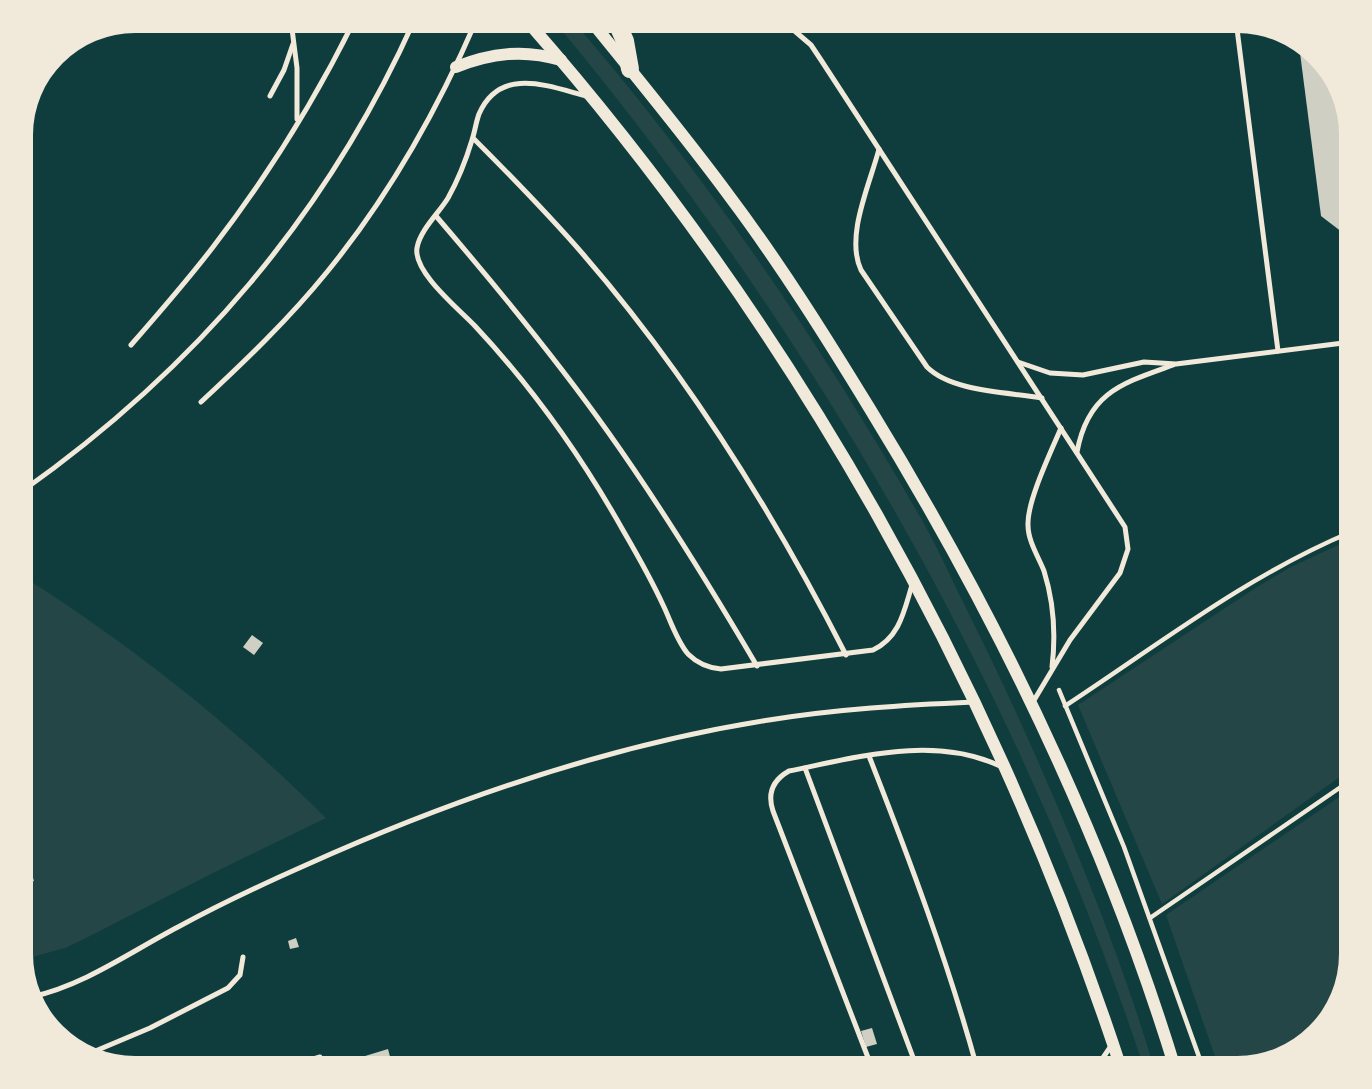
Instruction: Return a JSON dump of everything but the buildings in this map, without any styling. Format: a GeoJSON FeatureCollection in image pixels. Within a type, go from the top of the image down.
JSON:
{"type":"FeatureCollection","features":[{"type":"Feature","properties":{"kind":"main road"},"geometry":{"type":"LineString","coordinates":[[621,33],[630,68]]}},
{"type":"Feature","properties":{"kind":"street"},"geometry":{"type":"LineString","coordinates":[[538,33],[642,159],[710,250],[835,441],[913,579],[1005,769],[1044,859],[1117,1056]]}},
{"type":"Feature","properties":{"kind":"street"},"geometry":{"type":"LineString","coordinates":[[601,33],[731,197],[797,292],[917,486],[972,584],[1064,773],[1107,874],[1171,1056]]}},
{"type":"Feature","properties":{"kind":"street"},"geometry":{"type":"LineString","coordinates":[[456,68],[480,58],[506,54],[544,55],[562,61]]}},
{"type":"Feature","properties":{"kind":"lane"},"geometry":{"type":"LineString","coordinates":[[293,33],[298,120]]}},
{"type":"Feature","properties":{"kind":"lane"},"geometry":{"type":"LineString","coordinates":[[131,345],[227,229],[269,168],[348,33]]}},
{"type":"Feature","properties":{"kind":"lane"},"geometry":{"type":"LineString","coordinates":[[33,484],[67,460],[134,404],[198,343],[248,288],[287,239],[356,134],[387,79],[408,33]]}},
{"type":"Feature","properties":{"kind":"lane"},"geometry":{"type":"LineString","coordinates":[[201,402],[246,361],[327,272],[397,173],[428,122],[471,33]]}},
{"type":"Feature","properties":{"kind":"lane"},"geometry":{"type":"LineString","coordinates":[[796,33],[811,46],[880,149],[1125,527],[1128,549],[1120,573],[1070,640],[1031,705]]}},
{"type":"Feature","properties":{"kind":"lane"},"geometry":{"type":"LineString","coordinates":[[1238,33],[1278,351]]}},
{"type":"Feature","properties":{"kind":"lane"},"geometry":{"type":"LineString","coordinates":[[270,96],[285,70],[294,41]]}},
{"type":"Feature","properties":{"kind":"lane"},"geometry":{"type":"LineString","coordinates":[[593,98],[533,82],[502,89],[485,103],[458,178],[419,240],[417,258],[421,267],[478,328],[570,445],[647,571],[689,654],[703,665],[712,668],[757,666],[873,650],[889,640],[900,625],[913,579]]}},
{"type":"Feature","properties":{"kind":"lane"},"geometry":{"type":"LineString","coordinates":[[473,138],[530,195],[583,255],[682,380],[770,514],[810,583],[846,655]]}},
{"type":"Feature","properties":{"kind":"lane"},"geometry":{"type":"LineString","coordinates":[[880,149],[856,234],[855,253],[861,270],[934,374],[952,383],[1042,398]]}},
{"type":"Feature","properties":{"kind":"lane"},"geometry":{"type":"LineString","coordinates":[[436,216],[513,306],[608,432],[668,519],[757,666]]}},
{"type":"Feature","properties":{"kind":"lane"},"geometry":{"type":"LineString","coordinates":[[1018,362],[1050,373],[1083,375],[1144,362],[1176,364],[1339,343]]}},
{"type":"Feature","properties":{"kind":"lane"},"geometry":{"type":"LineString","coordinates":[[1077,452],[1084,424],[1091,411],[1111,390],[1176,364]]}},
{"type":"Feature","properties":{"kind":"lane"},"geometry":{"type":"LineString","coordinates":[[1051,670],[1054,645],[1050,593],[1032,545],[1028,525],[1031,505],[1061,428]]}},
{"type":"Feature","properties":{"kind":"lane"},"geometry":{"type":"LineString","coordinates":[[42,993],[82,980],[179,926],[261,885],[345,848],[430,814],[565,768],[631,749],[768,720],[905,705],[974,702]]}},
{"type":"Feature","properties":{"kind":"lane"},"geometry":{"type":"LineString","coordinates":[[867,1056],[771,803],[772,788],[776,781],[789,771],[915,749],[946,750],[975,756],[1005,769]]}},
{"type":"Feature","properties":{"kind":"lane"},"geometry":{"type":"LineString","coordinates":[[869,756],[937,938],[973,1056]]}},
{"type":"Feature","properties":{"kind":"lane"},"geometry":{"type":"LineString","coordinates":[[806,768],[913,1056]]}},
{"type":"Feature","properties":{"kind":"lane"},"geometry":{"type":"LineString","coordinates":[[100,1049],[150,1028],[228,988],[240,975],[243,957]]}},
{"type":"Feature","properties":{"kind":"lane"},"geometry":{"type":"LineString","coordinates":[[1104,1056],[1113,1043]]}},
{"type":"Feature","properties":{"kind":"path"},"geometry":{"type":"LineString","coordinates":[[1065,706],[1253,582],[1288,561],[1339,538]]}},
{"type":"Feature","properties":{"kind":"path"},"geometry":{"type":"LineString","coordinates":[[1051,670],[1150,918],[1199,1056]]}},
{"type":"Feature","properties":{"kind":"path"},"geometry":{"type":"LineString","coordinates":[[1150,918],[1339,788]]}},
{"type":"Feature","properties":{"kind":"shaded area"},"geometry":{"type":"Polygon","coordinates":[[[564,33],[583,33],[670,139],[716,201],[803,326],[923,522],[1002,682],[1059,809],[1117,956],[1150,1056],[1140,1056],[1093,926],[1035,786],[970,650],[898,517],[821,388],[737,262],[648,139],[564,33]]]}},
{"type":"Feature","properties":{"kind":"shaded area"},"geometry":{"type":"Polygon","coordinates":[[[1339,545],[1339,778],[1162,904],[1078,705],[1291,567],[1339,545]]]}},
{"type":"Feature","properties":{"kind":"shaded area"},"geometry":{"type":"Polygon","coordinates":[[[33,583],[103,630],[180,688],[254,750],[326,818],[65,948],[33,957],[33,583]]]}},
{"type":"Feature","properties":{"kind":"shaded area"},"geometry":{"type":"Polygon","coordinates":[[[1339,797],[1337,973],[1325,1005],[1299,1035],[1263,1052],[1215,1056],[1166,915],[1339,797]]]}}]}
